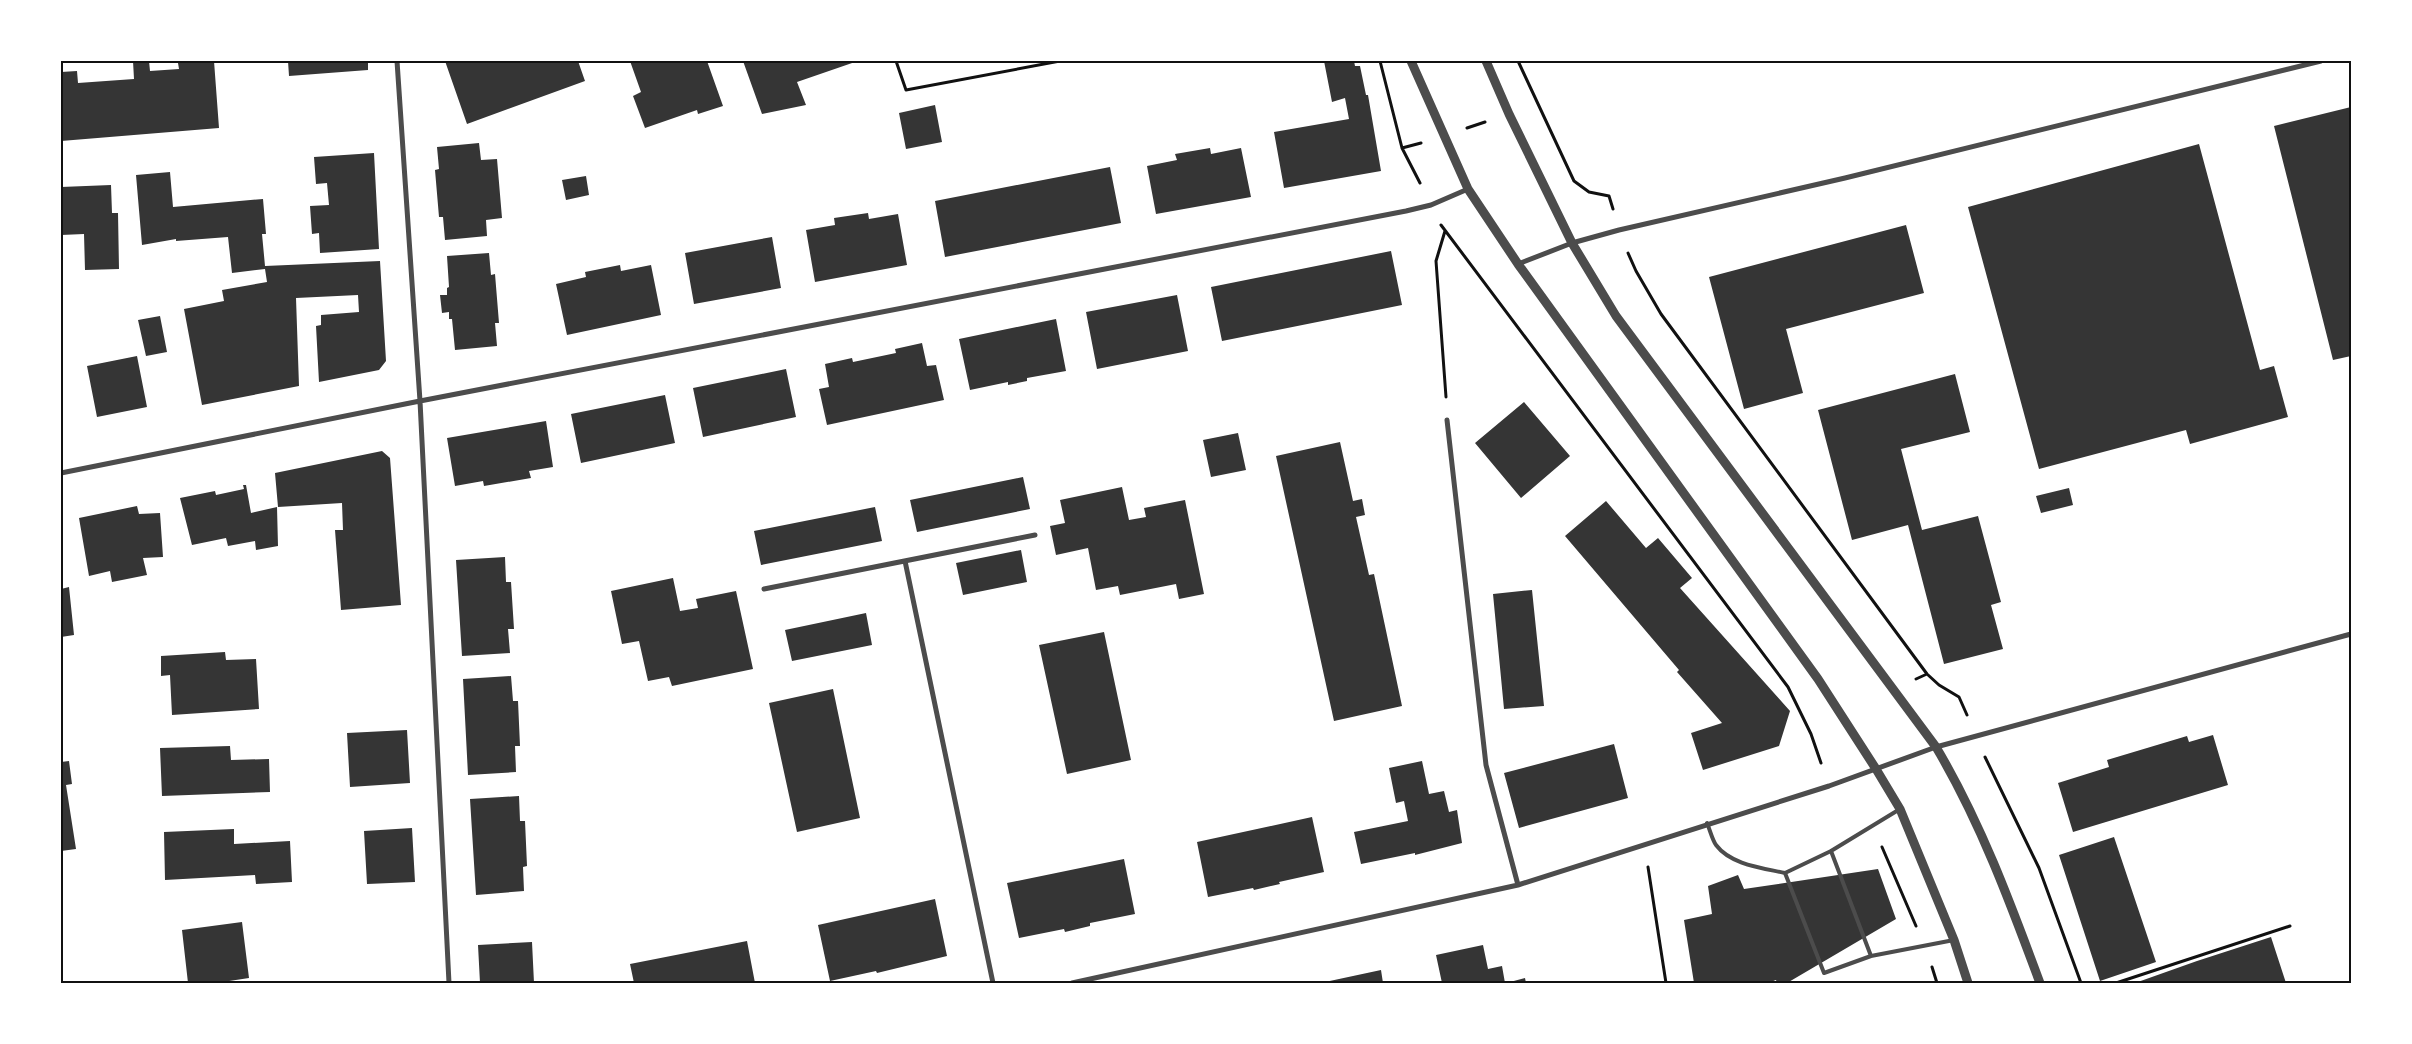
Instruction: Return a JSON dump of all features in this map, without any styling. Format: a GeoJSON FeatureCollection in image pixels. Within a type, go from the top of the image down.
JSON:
{"type":"FeatureCollection","features":[{"type":"Feature","properties":{"kind":"street"},"geometry":{"type":"LineString","coordinates":[[397,61],[420,401],[449,983]]}},
{"type":"Feature","properties":{"kind":"street"},"geometry":{"type":"LineString","coordinates":[[1411,61],[1468,189],[1518,264],[1818,679],[1876,769],[1900,810],[1954,940],[1968,983]]}},
{"type":"Feature","properties":{"kind":"street"},"geometry":{"type":"LineString","coordinates":[[1486,61],[1509,114],[1572,244],[1616,316],[1936,747],[1958,785],[2005,888],[2040,983]]}},
{"type":"Feature","properties":{"kind":"street"},"geometry":{"type":"LineString","coordinates":[[1518,264],[1572,244],[2321,61]]}},
{"type":"Feature","properties":{"kind":"street"},"geometry":{"type":"LineString","coordinates":[[61,473],[420,401],[1406,211],[1431,205],[1468,189]]}},
{"type":"Feature","properties":{"kind":"street"},"geometry":{"type":"LineString","coordinates":[[1447,420],[1486,765],[1518,885]]}},
{"type":"Feature","properties":{"kind":"street"},"geometry":{"type":"LineString","coordinates":[[764,589],[1035,535]]}},
{"type":"Feature","properties":{"kind":"street"},"geometry":{"type":"LineString","coordinates":[[905,561],[993,983]]}},
{"type":"Feature","properties":{"kind":"street"},"geometry":{"type":"LineString","coordinates":[[1072,983],[1518,885],[1707,823],[1829,786],[1936,747],[2351,634]]}},
{"type":"Feature","properties":{"kind":"lane"},"geometry":{"type":"LineString","coordinates":[[1707,823],[1716,845],[1729,856],[1747,864],[1785,873],[1831,851],[1900,810]]}},
{"type":"Feature","properties":{"kind":"lane"},"geometry":{"type":"LineString","coordinates":[[1831,851],[1871,956]]}},
{"type":"Feature","properties":{"kind":"lane"},"geometry":{"type":"LineString","coordinates":[[1785,873],[1824,973],[1871,956],[1954,940]]}},
{"type":"Feature","properties":{"kind":"path"},"geometry":{"type":"LineString","coordinates":[[896,61],[906,90],[1060,61]]}},
{"type":"Feature","properties":{"kind":"path"},"geometry":{"type":"LineString","coordinates":[[1380,61],[1402,148]]}},
{"type":"Feature","properties":{"kind":"path"},"geometry":{"type":"LineString","coordinates":[[1518,61],[1574,181],[1589,192],[1609,196]]}},
{"type":"Feature","properties":{"kind":"path"},"geometry":{"type":"LineString","coordinates":[[1447,420],[1436,261],[1445,231],[1788,687],[1811,734],[1843,719]]}},
{"type":"Feature","properties":{"kind":"path"},"geometry":{"type":"LineString","coordinates":[[1636,271],[1661,314],[1927,674],[1938,685],[1959,697]]}},
{"type":"Feature","properties":{"kind":"path"},"geometry":{"type":"LineString","coordinates":[[1896,691],[1927,674]]}},
{"type":"Feature","properties":{"kind":"path"},"geometry":{"type":"LineString","coordinates":[[1989,766],[2039,868],[2081,983]]}},
{"type":"Feature","properties":{"kind":"path"},"geometry":{"type":"LineString","coordinates":[[1870,827],[1886,853],[1925,946],[1937,983]]}},
{"type":"Feature","properties":{"kind":"path"},"geometry":{"type":"LineString","coordinates":[[1644,844],[1666,983]]}},
{"type":"Feature","properties":{"kind":"path"},"geometry":{"type":"LineString","coordinates":[[2116,983],[2290,926]]}},
{"type":"Feature","properties":{"kind":"building"},"geometry":{"type":"Polygon","coordinates":[[[133,61],[149,61],[150,71],[179,69],[178,63],[214,61],[219,128],[61,141],[61,72],[77,71],[78,83],[134,79],[133,61]]]}},
{"type":"Feature","properties":{"kind":"building"},"geometry":{"type":"Polygon","coordinates":[[[288,61],[368,61],[368,70],[289,76],[288,61]]]}},
{"type":"Feature","properties":{"kind":"building"},"geometry":{"type":"Polygon","coordinates":[[[445,61],[578,61],[585,81],[467,124],[445,61]]]}},
{"type":"Feature","properties":{"kind":"building"},"geometry":{"type":"Polygon","coordinates":[[[630,61],[707,61],[723,106],[698,114],[697,110],[645,128],[633,96],[641,92],[630,61]]]}},
{"type":"Feature","properties":{"kind":"building"},"geometry":{"type":"Polygon","coordinates":[[[743,61],[855,62],[797,82],[806,105],[762,114],[743,61]]]}},
{"type":"Feature","properties":{"kind":"building"},"geometry":{"type":"Polygon","coordinates":[[[1324,61],[1354,61],[1355,66],[1360,66],[1366,95],[1368,95],[1381,171],[1284,188],[1274,132],[1349,119],[1345,98],[1332,102],[1324,61]]]}},
{"type":"Feature","properties":{"kind":"building"},"geometry":{"type":"Polygon","coordinates":[[[935,105],[942,142],[906,149],[899,113],[935,105]]]}},
{"type":"Feature","properties":{"kind":"building"},"geometry":{"type":"Polygon","coordinates":[[[2351,107],[2351,356],[2333,360],[2274,126],[2351,107]]]}},
{"type":"Feature","properties":{"kind":"building"},"geometry":{"type":"Polygon","coordinates":[[[479,143],[481,160],[497,159],[502,218],[486,220],[487,236],[445,240],[443,217],[439,217],[435,170],[439,169],[437,147],[479,143]]]}},
{"type":"Feature","properties":{"kind":"building"},"geometry":{"type":"Polygon","coordinates":[[[2199,144],[2260,370],[2274,366],[2288,417],[2190,444],[2186,430],[2039,469],[1968,207],[2199,144]]]}},
{"type":"Feature","properties":{"kind":"building"},"geometry":{"type":"Polygon","coordinates":[[[1210,148],[1211,154],[1241,148],[1251,197],[1156,214],[1147,166],[1177,160],[1175,154],[1210,148]]]}},
{"type":"Feature","properties":{"kind":"building"},"geometry":{"type":"Polygon","coordinates":[[[374,153],[379,249],[320,253],[319,233],[312,234],[310,206],[329,205],[327,183],[316,184],[314,157],[374,153]]]}},
{"type":"Feature","properties":{"kind":"building"},"geometry":{"type":"Polygon","coordinates":[[[1110,167],[1121,223],[945,257],[935,201],[1110,167]]]}},
{"type":"Feature","properties":{"kind":"building"},"geometry":{"type":"Polygon","coordinates":[[[170,172],[173,207],[263,199],[266,234],[262,234],[265,266],[380,261],[386,361],[379,370],[319,382],[316,326],[321,325],[321,315],[359,312],[358,295],[296,298],[299,386],[202,405],[184,309],[224,301],[222,290],[267,282],[265,269],[232,273],[228,237],[176,241],[176,239],[142,245],[136,175],[170,172]]]}},
{"type":"Feature","properties":{"kind":"building"},"geometry":{"type":"Polygon","coordinates":[[[586,176],[589,195],[566,200],[562,180],[586,176]]]}},
{"type":"Feature","properties":{"kind":"building"},"geometry":{"type":"Polygon","coordinates":[[[111,185],[112,213],[118,213],[119,269],[85,270],[84,234],[61,235],[61,187],[111,185]]]}},
{"type":"Feature","properties":{"kind":"building"},"geometry":{"type":"Polygon","coordinates":[[[868,213],[869,219],[898,214],[907,265],[815,282],[806,230],[835,225],[834,218],[868,213]]]}},
{"type":"Feature","properties":{"kind":"building"},"geometry":{"type":"Polygon","coordinates":[[[1906,225],[1924,293],[1786,329],[1803,393],[1744,409],[1709,277],[1906,225]]]}},
{"type":"Feature","properties":{"kind":"building"},"geometry":{"type":"Polygon","coordinates":[[[772,237],[781,288],[694,304],[685,253],[772,237]]]}},
{"type":"Feature","properties":{"kind":"building"},"geometry":{"type":"Polygon","coordinates":[[[1391,251],[1402,305],[1222,341],[1211,287],[1391,251]]]}},
{"type":"Feature","properties":{"kind":"building"},"geometry":{"type":"Polygon","coordinates":[[[489,253],[491,275],[495,274],[499,323],[495,323],[497,346],[455,350],[452,319],[449,319],[449,312],[442,313],[440,295],[447,295],[447,288],[449,287],[447,256],[489,253]]]}},
{"type":"Feature","properties":{"kind":"building"},"geometry":{"type":"Polygon","coordinates":[[[620,265],[621,271],[651,265],[661,315],[567,335],[556,284],[586,277],[585,272],[620,265]]]}},
{"type":"Feature","properties":{"kind":"building"},"geometry":{"type":"Polygon","coordinates":[[[1177,295],[1188,351],[1097,369],[1086,312],[1177,295]]]}},
{"type":"Feature","properties":{"kind":"building"},"geometry":{"type":"Polygon","coordinates":[[[160,316],[167,352],[146,356],[138,320],[160,316]]]}},
{"type":"Feature","properties":{"kind":"building"},"geometry":{"type":"Polygon","coordinates":[[[1056,319],[1066,371],[1027,378],[1027,381],[1008,385],[1008,382],[970,390],[959,339],[1056,319]]]}},
{"type":"Feature","properties":{"kind":"building"},"geometry":{"type":"Polygon","coordinates":[[[922,343],[927,366],[936,365],[944,400],[827,425],[819,389],[829,387],[825,364],[852,358],[853,362],[896,353],[895,349],[922,343]]]}},
{"type":"Feature","properties":{"kind":"building"},"geometry":{"type":"Polygon","coordinates":[[[137,356],[147,407],[97,417],[87,366],[137,356]]]}},
{"type":"Feature","properties":{"kind":"building"},"geometry":{"type":"Polygon","coordinates":[[[786,369],[796,417],[703,437],[693,388],[786,369]]]}},
{"type":"Feature","properties":{"kind":"building"},"geometry":{"type":"Polygon","coordinates":[[[1955,374],[1970,432],[1901,449],[1922,530],[1978,516],[2001,602],[1991,605],[2003,649],[1944,664],[1908,525],[1852,540],[1818,410],[1955,374]]]}},
{"type":"Feature","properties":{"kind":"building"},"geometry":{"type":"Polygon","coordinates":[[[665,395],[675,443],[581,463],[571,414],[665,395]]]}},
{"type":"Feature","properties":{"kind":"building"},"geometry":{"type":"Polygon","coordinates":[[[1524,402],[1570,456],[1521,498],[1475,443],[1524,402]]]}},
{"type":"Feature","properties":{"kind":"building"},"geometry":{"type":"Polygon","coordinates":[[[546,421],[553,467],[529,471],[531,478],[484,486],[483,481],[455,486],[447,438],[546,421]]]}},
{"type":"Feature","properties":{"kind":"building"},"geometry":{"type":"Polygon","coordinates":[[[1238,433],[1246,470],[1211,477],[1203,440],[1238,433]]]}},
{"type":"Feature","properties":{"kind":"building"},"geometry":{"type":"Polygon","coordinates":[[[1340,442],[1353,501],[1362,499],[1365,515],[1356,517],[1369,575],[1374,574],[1402,706],[1334,721],[1276,456],[1340,442]]]}},
{"type":"Feature","properties":{"kind":"building"},"geometry":{"type":"Polygon","coordinates":[[[382,451],[390,458],[401,605],[341,610],[335,530],[343,530],[342,503],[278,507],[275,473],[382,451]]]}},
{"type":"Feature","properties":{"kind":"building"},"geometry":{"type":"Polygon","coordinates":[[[1023,477],[1030,509],[917,532],[910,500],[1023,477]]]}},
{"type":"Feature","properties":{"kind":"building"},"geometry":{"type":"Polygon","coordinates":[[[243,485],[246,485],[251,513],[277,507],[278,546],[256,550],[255,541],[228,546],[226,538],[192,545],[180,498],[215,491],[216,495],[244,489],[243,485]]]}},
{"type":"Feature","properties":{"kind":"building"},"geometry":{"type":"Polygon","coordinates":[[[1122,487],[1129,520],[1146,517],[1144,508],[1185,500],[1204,594],[1179,599],[1176,584],[1120,595],[1118,586],[1096,590],[1088,548],[1056,555],[1050,526],[1065,523],[1060,500],[1122,487]]]}},
{"type":"Feature","properties":{"kind":"building"},"geometry":{"type":"Polygon","coordinates":[[[2069,488],[2073,505],[2041,513],[2036,496],[2069,488]]]}},
{"type":"Feature","properties":{"kind":"building"},"geometry":{"type":"Polygon","coordinates":[[[1606,501],[1646,548],[1658,538],[1692,578],[1680,588],[1790,711],[1779,746],[1703,770],[1691,733],[1722,723],[1677,672],[1679,670],[1565,536],[1606,501]]]}},
{"type":"Feature","properties":{"kind":"building"},"geometry":{"type":"Polygon","coordinates":[[[137,506],[139,514],[160,513],[163,557],[143,558],[147,575],[112,582],[110,571],[89,576],[79,518],[137,506]]]}},
{"type":"Feature","properties":{"kind":"building"},"geometry":{"type":"Polygon","coordinates":[[[875,507],[882,541],[761,565],[754,531],[875,507]]]}},
{"type":"Feature","properties":{"kind":"building"},"geometry":{"type":"Polygon","coordinates":[[[1021,550],[1027,582],[963,595],[956,563],[1021,550]]]}},
{"type":"Feature","properties":{"kind":"building"},"geometry":{"type":"Polygon","coordinates":[[[505,557],[506,582],[511,582],[514,629],[508,629],[510,653],[462,656],[456,560],[505,557]]]}},
{"type":"Feature","properties":{"kind":"building"},"geometry":{"type":"Polygon","coordinates":[[[673,578],[680,611],[698,608],[696,599],[736,591],[753,669],[672,686],[669,677],[648,681],[639,641],[622,644],[611,591],[673,578]]]}},
{"type":"Feature","properties":{"kind":"building"},"geometry":{"type":"Polygon","coordinates":[[[69,587],[74,635],[61,637],[61,589],[69,587]]]}},
{"type":"Feature","properties":{"kind":"building"},"geometry":{"type":"Polygon","coordinates":[[[1532,590],[1544,706],[1504,709],[1493,594],[1532,590]]]}},
{"type":"Feature","properties":{"kind":"building"},"geometry":{"type":"Polygon","coordinates":[[[866,613],[872,645],[792,661],[785,630],[866,613]]]}},
{"type":"Feature","properties":{"kind":"building"},"geometry":{"type":"Polygon","coordinates":[[[1104,632],[1131,760],[1067,774],[1039,645],[1104,632]]]}},
{"type":"Feature","properties":{"kind":"building"},"geometry":{"type":"Polygon","coordinates":[[[225,652],[226,660],[256,659],[259,709],[172,715],[170,675],[161,676],[161,656],[225,652]]]}},
{"type":"Feature","properties":{"kind":"building"},"geometry":{"type":"Polygon","coordinates":[[[511,676],[513,701],[518,701],[520,746],[515,746],[516,772],[468,775],[463,679],[511,676]]]}},
{"type":"Feature","properties":{"kind":"building"},"geometry":{"type":"Polygon","coordinates":[[[833,689],[860,818],[797,832],[769,703],[833,689]]]}},
{"type":"Feature","properties":{"kind":"building"},"geometry":{"type":"Polygon","coordinates":[[[407,730],[410,783],[350,787],[347,733],[407,730]]]}},
{"type":"Feature","properties":{"kind":"building"},"geometry":{"type":"Polygon","coordinates":[[[2213,735],[2228,785],[2073,832],[2058,783],[2109,767],[2107,760],[2187,736],[2189,742],[2213,735]]]}},
{"type":"Feature","properties":{"kind":"building"},"geometry":{"type":"Polygon","coordinates":[[[1614,744],[1628,798],[1519,828],[1504,773],[1614,744]]]}},
{"type":"Feature","properties":{"kind":"building"},"geometry":{"type":"Polygon","coordinates":[[[230,746],[231,760],[269,759],[270,792],[162,796],[160,748],[230,746]]]}},
{"type":"Feature","properties":{"kind":"building"},"geometry":{"type":"Polygon","coordinates":[[[69,761],[72,784],[66,785],[76,849],[61,851],[61,762],[69,761]]]}},
{"type":"Feature","properties":{"kind":"building"},"geometry":{"type":"Polygon","coordinates":[[[1422,761],[1429,794],[1444,791],[1449,812],[1457,810],[1462,843],[1415,855],[1415,853],[1361,864],[1354,832],[1408,821],[1404,801],[1396,803],[1389,768],[1422,761]]]}},
{"type":"Feature","properties":{"kind":"building"},"geometry":{"type":"Polygon","coordinates":[[[519,796],[520,821],[525,821],[527,866],[523,867],[524,891],[476,895],[470,799],[519,796]]]}},
{"type":"Feature","properties":{"kind":"building"},"geometry":{"type":"Polygon","coordinates":[[[1312,817],[1324,872],[1279,882],[1280,884],[1254,890],[1253,888],[1208,897],[1197,842],[1312,817]]]}},
{"type":"Feature","properties":{"kind":"building"},"geometry":{"type":"Polygon","coordinates":[[[412,828],[415,882],[367,884],[364,831],[412,828]]]}},
{"type":"Feature","properties":{"kind":"building"},"geometry":{"type":"Polygon","coordinates":[[[234,829],[234,844],[290,841],[292,882],[256,884],[255,875],[165,880],[164,832],[234,829]]]}},
{"type":"Feature","properties":{"kind":"building"},"geometry":{"type":"Polygon","coordinates":[[[2114,837],[2156,962],[2100,981],[2059,855],[2114,837]]]}},
{"type":"Feature","properties":{"kind":"building"},"geometry":{"type":"Polygon","coordinates":[[[1124,859],[1135,914],[1090,923],[1090,926],[1065,932],[1064,929],[1019,938],[1007,883],[1124,859]]]}},
{"type":"Feature","properties":{"kind":"building"},"geometry":{"type":"Polygon","coordinates":[[[1878,869],[1896,919],[1787,983],[1777,983],[1776,980],[1768,983],[1694,983],[1684,920],[1712,914],[1708,886],[1738,875],[1744,889],[1878,869]]]}},
{"type":"Feature","properties":{"kind":"building"},"geometry":{"type":"Polygon","coordinates":[[[935,899],[947,956],[877,973],[876,971],[830,981],[818,925],[935,899]]]}},
{"type":"Feature","properties":{"kind":"building"},"geometry":{"type":"Polygon","coordinates":[[[242,922],[249,978],[216,983],[188,983],[182,930],[242,922]]]}},
{"type":"Feature","properties":{"kind":"building"},"geometry":{"type":"Polygon","coordinates":[[[2271,937],[2286,983],[2135,983],[2197,961],[2271,937]]]}},
{"type":"Feature","properties":{"kind":"building"},"geometry":{"type":"Polygon","coordinates":[[[747,941],[755,983],[634,983],[630,964],[747,941]]]}},
{"type":"Feature","properties":{"kind":"building"},"geometry":{"type":"Polygon","coordinates":[[[532,942],[534,983],[480,983],[478,945],[532,942]]]}},
{"type":"Feature","properties":{"kind":"building"},"geometry":{"type":"Polygon","coordinates":[[[1483,945],[1488,969],[1502,966],[1505,983],[1442,983],[1436,955],[1483,945]]]}},
{"type":"Feature","properties":{"kind":"building"},"geometry":{"type":"Polygon","coordinates":[[[1381,970],[1383,983],[1325,983],[1325,982],[1381,970]]]}},
{"type":"Feature","properties":{"kind":"building"},"geometry":{"type":"Polygon","coordinates":[[[1525,978],[1526,983],[1510,983],[1510,982],[1525,978]]]}}]}
